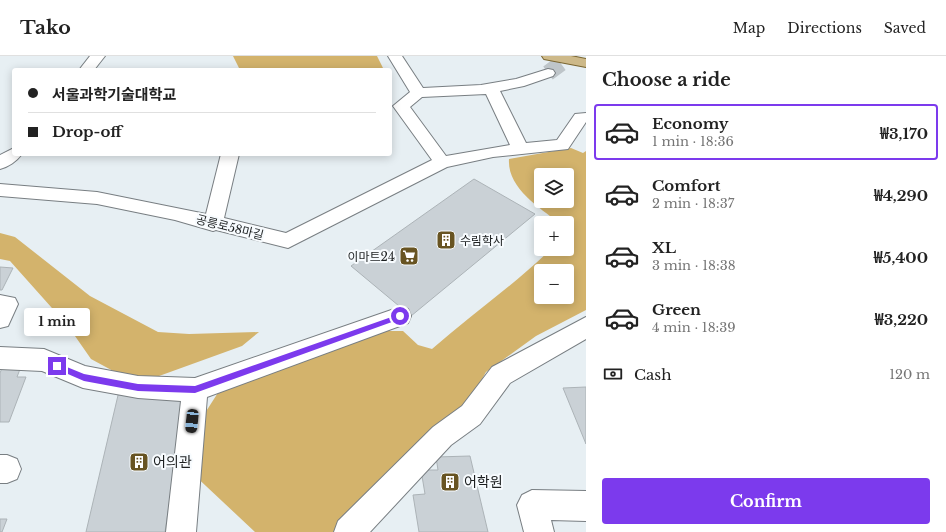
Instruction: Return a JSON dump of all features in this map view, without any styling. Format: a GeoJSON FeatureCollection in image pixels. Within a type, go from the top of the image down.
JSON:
{"type":"FeatureCollection","features":[{"type":"Feature","properties":{"kind":"main road"},"geometry":{"type":"LineString","coordinates":[[549,56],[586,63]]}},
{"type":"Feature","properties":{"kind":"street"},"geometry":{"type":"LineString","coordinates":[[88,68],[98,56]]}},
{"type":"Feature","properties":{"kind":"street"},"geometry":{"type":"LineString","coordinates":[[395,56],[418,93]]}},
{"type":"Feature","properties":{"kind":"street"},"geometry":{"type":"LineString","coordinates":[[442,162],[396,106],[418,93],[492,88],[519,84],[548,72]]}},
{"type":"Feature","properties":{"kind":"street"},"geometry":{"type":"LineString","coordinates":[[492,88],[520,150]]}},
{"type":"Feature","properties":{"kind":"street","name":"공릉로58마길"},"geometry":{"type":"LineString","coordinates":[[0,190],[98,198],[175,213],[213,224],[288,242],[442,162],[493,152],[562,145],[581,117]]}},
{"type":"Feature","properties":{"kind":"street"},"geometry":{"type":"LineString","coordinates":[[0,163],[12,154]]}},
{"type":"Feature","properties":{"kind":"street"},"geometry":{"type":"LineString","coordinates":[[213,224],[230,156]]}},
{"type":"Feature","properties":{"kind":"street"},"geometry":{"type":"LineString","coordinates":[[0,304],[6,304],[0,319]]}},
{"type":"Feature","properties":{"kind":"street"},"geometry":{"type":"LineString","coordinates":[[0,358],[44,360],[84,377],[138,387],[195,390],[400,316]]}},
{"type":"Feature","properties":{"kind":"street"},"geometry":{"type":"LineString","coordinates":[[349,532],[442,436],[471,415],[501,375],[586,327]]}},
{"type":"Feature","properties":{"kind":"street"},"geometry":{"type":"LineString","coordinates":[[181,532],[195,390]]}},
{"type":"Feature","properties":{"kind":"street"},"geometry":{"type":"LineString","coordinates":[[539,532],[532,505],[586,506]]}},
{"type":"Feature","properties":{"kind":"shaded area"},"geometry":{"type":"Polygon","coordinates":[[[233,56],[377,56],[383,68],[239,68],[233,56]]]}},
{"type":"Feature","properties":{"kind":"shaded area"},"geometry":{"type":"Polygon","coordinates":[[[571,148],[583,153],[586,151],[586,310],[536,336],[486,372],[460,419],[335,532],[255,532],[190,471],[205,413],[221,388],[375,331],[403,331],[418,345],[432,349],[534,265],[534,304],[574,304],[574,264],[535,264],[543,256],[574,256],[574,216],[550,216],[540,208],[574,208],[574,168],[534,168],[534,203],[519,188],[513,179],[509,159],[571,148]]]}},
{"type":"Feature","properties":{"kind":"shaded area"},"geometry":{"type":"Polygon","coordinates":[[[0,233],[15,237],[90,296],[158,332],[189,334],[259,332],[242,346],[148,380],[115,372],[91,359],[68,326],[10,261],[0,259],[0,233]]]}},
{"type":"Feature","properties":{"kind":"building","name":"수림학사"},"geometry":{"type":"Polygon","coordinates":[[[474,179],[535,214],[411,316],[351,266],[474,179]]]}},
{"type":"Feature","properties":{"kind":"building"},"geometry":{"type":"Polygon","coordinates":[[[0,267],[13,268],[2,290],[0,290],[0,267]]]}},
{"type":"Feature","properties":{"kind":"building"},"geometry":{"type":"Polygon","coordinates":[[[2,368],[20,369],[17,377],[26,377],[9,422],[0,422],[0,373],[2,368]]]}},
{"type":"Feature","properties":{"kind":"building"},"geometry":{"type":"Polygon","coordinates":[[[586,387],[586,444],[563,388],[586,387]]]}},
{"type":"Feature","properties":{"kind":"building","name":"어의관"},"geometry":{"type":"Polygon","coordinates":[[[119,391],[186,391],[165,532],[86,532],[119,391]]]}},
{"type":"Feature","properties":{"kind":"building","name":"어학원"},"geometry":{"type":"Polygon","coordinates":[[[470,456],[488,532],[419,532],[413,495],[425,494],[421,470],[438,470],[436,457],[470,456]]]}},
{"type":"Feature","properties":{"kind":"building"},"geometry":{"type":"Polygon","coordinates":[[[0,519],[7,519],[2,532],[0,532],[0,519]]]}},
{"type":"Feature","properties":{"kind":"tunnel"},"geometry":{"type":"LineString","coordinates":[[548,73],[571,56]]}},
{"type":"Feature","properties":{"kind":"place","name":"수림학사"},"geometry":{"type":"Point","coordinates":[446,240]}},
{"type":"Feature","properties":{"kind":"place","name":"이마트24"},"geometry":{"type":"Point","coordinates":[409,256]}},
{"type":"Feature","properties":{"kind":"place","name":"어의관"},"geometry":{"type":"Point","coordinates":[139,462]}},
{"type":"Feature","properties":{"kind":"place","name":"어학원"},"geometry":{"type":"Point","coordinates":[450,482]}},
{"type":"Feature","properties":{"kind":"route"},"geometry":{"type":"LineString","coordinates":[[57,366],[84,377],[138,387],[195,390],[400,316]]}}]}
